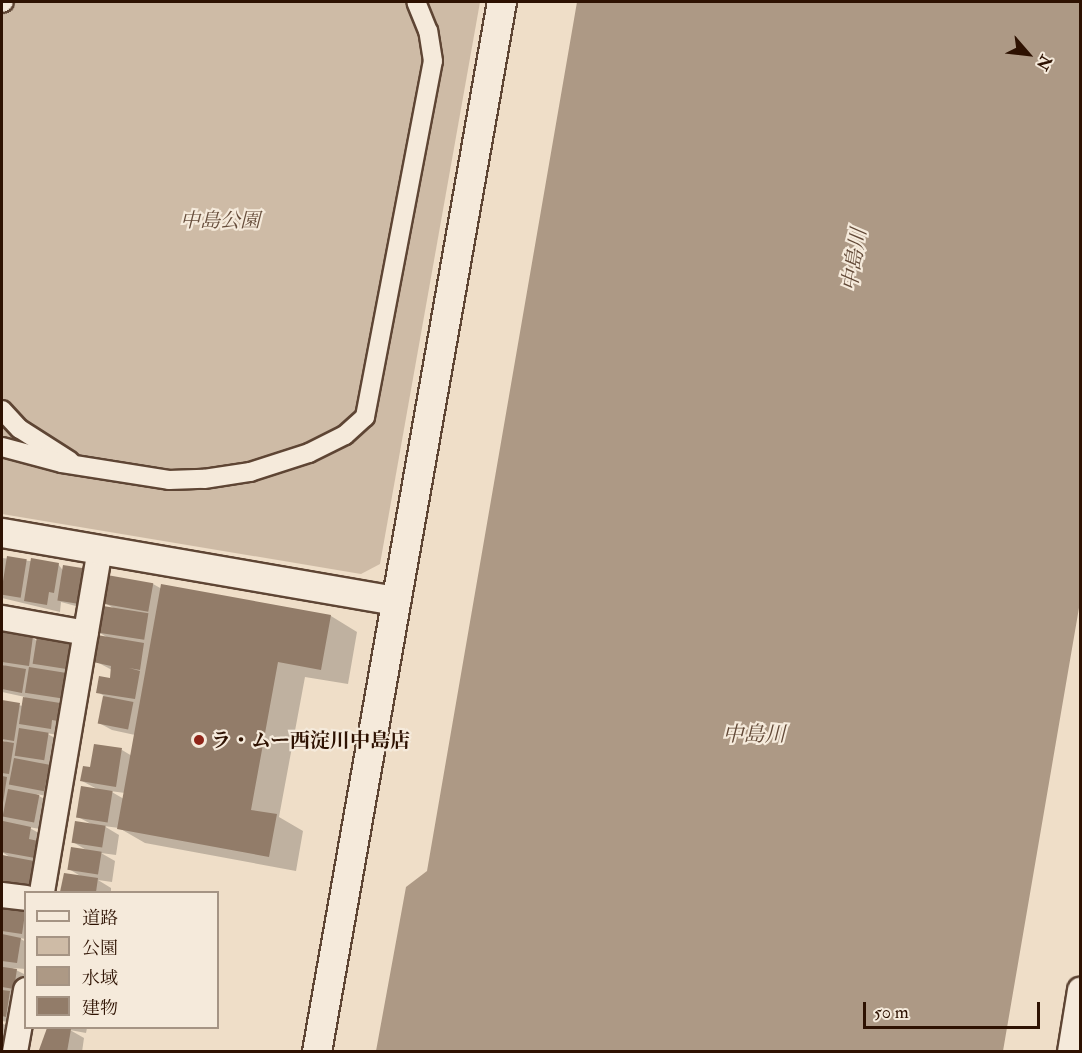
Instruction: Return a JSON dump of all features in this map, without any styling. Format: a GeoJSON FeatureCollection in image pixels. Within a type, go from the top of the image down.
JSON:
{"type":"FeatureCollection","features":[{"type":"Feature","properties":{"kind":"street"},"geometry":{"type":"LineString","coordinates":[[2,447],[77,465],[169,480],[250,472],[309,453],[345,435],[365,417],[433,61],[428,31],[416,2]]}},
{"type":"Feature","properties":{"kind":"street"},"geometry":{"type":"LineString","coordinates":[[316,1052],[502,2]]}},
{"type":"Feature","properties":{"kind":"street"},"geometry":{"type":"LineString","coordinates":[[2,410],[20,429],[77,465]]}},
{"type":"Feature","properties":{"kind":"street"},"geometry":{"type":"LineString","coordinates":[[2,533],[396,601]]}},
{"type":"Feature","properties":{"kind":"street"},"geometry":{"type":"LineString","coordinates":[[42,891],[100,550]]}},
{"type":"Feature","properties":{"kind":"street"},"geometry":{"type":"LineString","coordinates":[[2,618],[86,633]]}},
{"type":"Feature","properties":{"kind":"street"},"geometry":{"type":"LineString","coordinates":[[2,895],[24,898]]}},
{"type":"Feature","properties":{"kind":"street"},"geometry":{"type":"LineString","coordinates":[[1070,1052],[1080,990]]}},
{"type":"Feature","properties":{"kind":"street"},"geometry":{"type":"LineString","coordinates":[[15,1052],[24,1001]]}},
{"type":"Feature","properties":{"kind":"green space","name":"中島公園"},"geometry":{"type":"Polygon","coordinates":[[[2,2],[480,2],[380,564],[361,574],[2,514],[2,2]]]}},
{"type":"Feature","properties":{"kind":"water","name":"中島川"},"geometry":{"type":"Polygon","coordinates":[[[577,2],[1080,2],[1080,602],[1003,1051],[376,1051],[406,887],[427,871],[577,2]]]}},
{"type":"Feature","properties":{"kind":"building"},"geometry":{"type":"Polygon","coordinates":[[[7,556],[27,559],[21,598],[2,595],[7,556]]]}},
{"type":"Feature","properties":{"kind":"building"},"geometry":{"type":"Polygon","coordinates":[[[31,558],[59,563],[54,593],[49,592],[47,605],[24,601],[31,558]]]}},
{"type":"Feature","properties":{"kind":"building"},"geometry":{"type":"Polygon","coordinates":[[[63,565],[87,569],[81,604],[57,601],[63,565]]]}},
{"type":"Feature","properties":{"kind":"building"},"geometry":{"type":"Polygon","coordinates":[[[107,575],[153,583],[148,612],[102,604],[107,575]]]}},
{"type":"Feature","properties":{"kind":"building","name":"ラ・ムー西淀川中島店"},"geometry":{"type":"Polygon","coordinates":[[[161,584],[331,615],[321,670],[278,662],[251,810],[277,814],[269,857],[117,829],[161,584]]]}},
{"type":"Feature","properties":{"kind":"building"},"geometry":{"type":"Polygon","coordinates":[[[103,606],[148,613],[144,640],[99,633],[103,606]]]}},
{"type":"Feature","properties":{"kind":"building"},"geometry":{"type":"Polygon","coordinates":[[[2,631],[33,636],[29,666],[2,662],[2,631]]]}},
{"type":"Feature","properties":{"kind":"building"},"geometry":{"type":"Polygon","coordinates":[[[97,635],[144,643],[140,670],[129,668],[140,671],[135,699],[96,693],[99,676],[110,678],[111,666],[93,662],[97,635]]]}},
{"type":"Feature","properties":{"kind":"building"},"geometry":{"type":"Polygon","coordinates":[[[37,636],[73,642],[68,669],[33,664],[37,636]]]}},
{"type":"Feature","properties":{"kind":"building"},"geometry":{"type":"Polygon","coordinates":[[[2,665],[26,669],[22,693],[2,689],[2,665]]]}},
{"type":"Feature","properties":{"kind":"building"},"geometry":{"type":"Polygon","coordinates":[[[29,667],[67,673],[62,699],[25,693],[29,667]]]}},
{"type":"Feature","properties":{"kind":"building"},"geometry":{"type":"Polygon","coordinates":[[[103,696],[133,702],[128,729],[98,723],[103,696]]]}},
{"type":"Feature","properties":{"kind":"building"},"geometry":{"type":"Polygon","coordinates":[[[23,697],[60,703],[58,721],[52,720],[51,729],[19,724],[23,697]]]}},
{"type":"Feature","properties":{"kind":"building"},"geometry":{"type":"Polygon","coordinates":[[[2,700],[20,703],[14,741],[2,739],[2,700]]]}},
{"type":"Feature","properties":{"kind":"building"},"geometry":{"type":"Polygon","coordinates":[[[19,728],[49,733],[44,760],[15,756],[19,728]]]}},
{"type":"Feature","properties":{"kind":"building"},"geometry":{"type":"Polygon","coordinates":[[[2,741],[14,743],[9,774],[2,773],[2,741]]]}},
{"type":"Feature","properties":{"kind":"building"},"geometry":{"type":"Polygon","coordinates":[[[94,744],[122,748],[116,787],[80,781],[83,766],[90,767],[94,744]]]}},
{"type":"Feature","properties":{"kind":"building"},"geometry":{"type":"Polygon","coordinates":[[[14,758],[49,765],[44,791],[9,785],[14,758]]]}},
{"type":"Feature","properties":{"kind":"building"},"geometry":{"type":"Polygon","coordinates":[[[2,776],[7,777],[3,803],[2,802],[2,776]]]}},
{"type":"Feature","properties":{"kind":"building"},"geometry":{"type":"Polygon","coordinates":[[[81,786],[113,791],[108,823],[76,818],[81,786]]]}},
{"type":"Feature","properties":{"kind":"building"},"geometry":{"type":"Polygon","coordinates":[[[8,789],[39,795],[34,823],[3,816],[8,789]]]}},
{"type":"Feature","properties":{"kind":"building"},"geometry":{"type":"Polygon","coordinates":[[[3,821],[31,827],[29,839],[38,841],[35,858],[2,852],[3,821]]]}},
{"type":"Feature","properties":{"kind":"building"},"geometry":{"type":"Polygon","coordinates":[[[75,821],[106,826],[102,848],[72,843],[75,821]]]}},
{"type":"Feature","properties":{"kind":"building"},"geometry":{"type":"Polygon","coordinates":[[[71,847],[102,852],[98,875],[67,870],[71,847]]]}},
{"type":"Feature","properties":{"kind":"building"},"geometry":{"type":"Polygon","coordinates":[[[2,855],[34,861],[30,886],[2,881],[2,855]]]}},
{"type":"Feature","properties":{"kind":"building"},"geometry":{"type":"Polygon","coordinates":[[[64,873],[98,878],[96,891],[60,891],[64,873]]]}},
{"type":"Feature","properties":{"kind":"building"},"geometry":{"type":"Polygon","coordinates":[[[2,903],[24,907],[22,934],[2,931],[2,903]]]}},
{"type":"Feature","properties":{"kind":"building"},"geometry":{"type":"Polygon","coordinates":[[[2,934],[21,938],[17,963],[2,961],[2,934]]]}},
{"type":"Feature","properties":{"kind":"building"},"geometry":{"type":"Polygon","coordinates":[[[2,962],[3,967],[17,969],[14,989],[2,987],[2,962]]]}},
{"type":"Feature","properties":{"kind":"building"},"geometry":{"type":"Polygon","coordinates":[[[2,990],[10,991],[6,1017],[2,1016],[2,990]]]}},
{"type":"Feature","properties":{"kind":"building"},"geometry":{"type":"Polygon","coordinates":[[[47,1029],[71,1029],[67,1052],[39,1050],[47,1029]]]}},
{"type":"Feature","properties":{"kind":"place","name":"ラ・ムー西淀川中島店"},"geometry":{"type":"Point","coordinates":[199,740]}}]}
